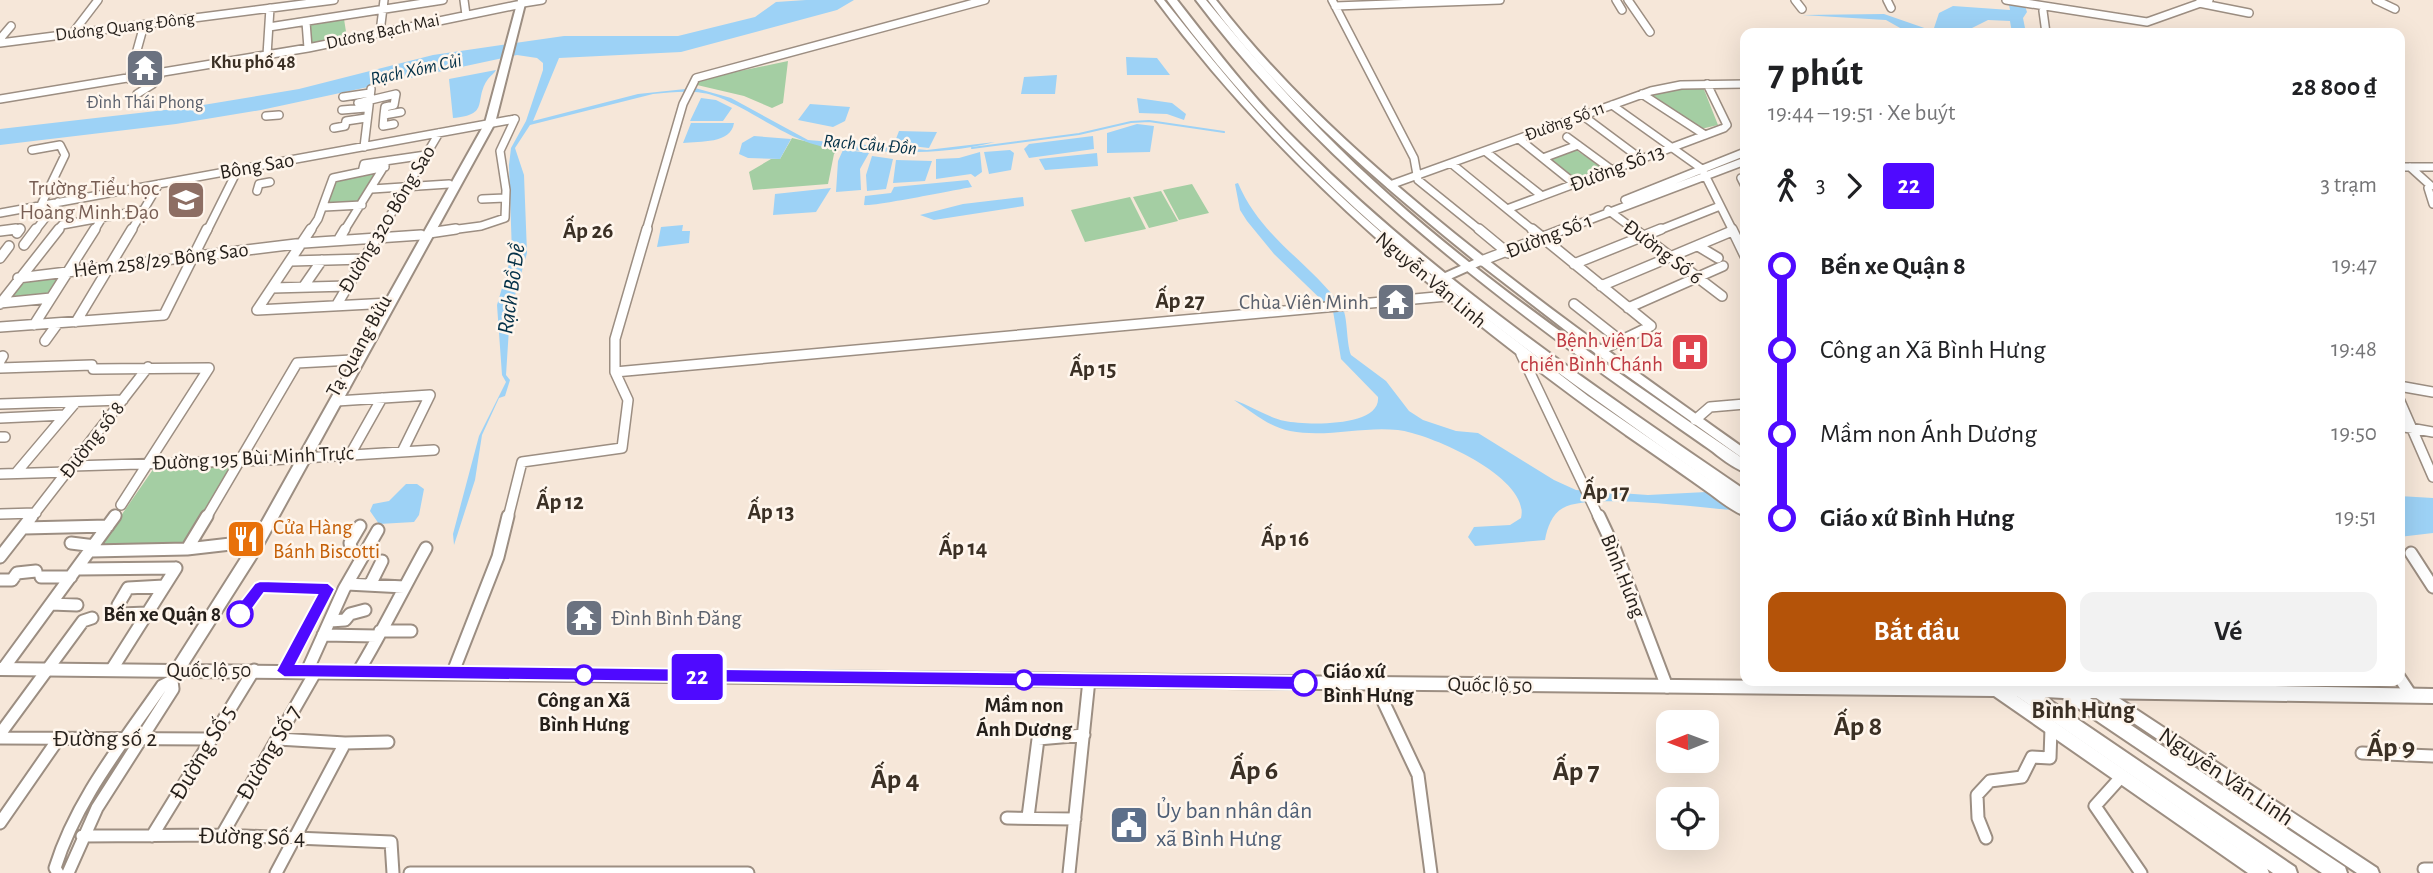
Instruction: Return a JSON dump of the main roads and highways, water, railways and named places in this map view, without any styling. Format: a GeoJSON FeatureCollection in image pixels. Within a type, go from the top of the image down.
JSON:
{"type":"FeatureCollection","features":[{"type":"Feature","properties":{"kind":"highway","name":"Nguyễn Văn Linh"},"geometry":{"type":"LineString","coordinates":[[1172,0],[1238,88],[1313,166],[1437,280],[1709,479],[1740,495]]}},
{"type":"Feature","properties":{"kind":"highway","name":"Nguyễn Văn Linh"},"geometry":{"type":"LineString","coordinates":[[1201,0],[1296,111],[1467,267],[1579,352],[1740,464]]}},
{"type":"Feature","properties":{"kind":"highway","name":"Nguyễn Văn Linh"},"geometry":{"type":"LineString","coordinates":[[2004,686],[2288,873]]}},
{"type":"Feature","properties":{"kind":"highway","name":"Nguyễn Văn Linh"},"geometry":{"type":"LineString","coordinates":[[2070,686],[2338,873]]}},
{"type":"Feature","properties":{"kind":"highway","name":"Quốc lộ 50"},"geometry":{"type":"LineString","coordinates":[[2075,686],[2099,692],[2433,696]]}},
{"type":"Feature","properties":{"kind":"main road","name":"Nguyễn Văn Linh"},"geometry":{"type":"LineString","coordinates":[[1160,0],[1227,88],[1292,156],[1437,280],[1447,296],[1521,354],[1709,479],[1740,507]]}},
{"type":"Feature","properties":{"kind":"main road"},"geometry":{"type":"LineString","coordinates":[[1212,0],[1299,100],[1390,185],[1600,351],[1740,452]]}},
{"type":"Feature","properties":{"kind":"main road","name":"Tạ Quang Bửu"},"geometry":{"type":"LineString","coordinates":[[225,592],[222,590],[248,542],[337,401],[387,303],[487,124],[520,2]]}},
{"type":"Feature","properties":{"kind":"main road","name":"Tạ Quang Bửu"},"geometry":{"type":"LineString","coordinates":[[425,234],[449,184],[487,124]]}},
{"type":"Feature","properties":{"kind":"main road"},"geometry":{"type":"LineString","coordinates":[[1437,280],[1486,259]]}},
{"type":"Feature","properties":{"kind":"main road","name":"Tạ Quang Bửu"},"geometry":{"type":"LineString","coordinates":[[175,675],[251,554],[352,360],[387,303]]}},
{"type":"Feature","properties":{"kind":"main road","name":"Quốc lộ 50"},"geometry":{"type":"LineString","coordinates":[[2,669],[112,669],[175,675],[254,670],[1667,687],[1834,686]]}},
{"type":"Feature","properties":{"kind":"main road"},"geometry":{"type":"LineString","coordinates":[[2003,686],[2051,728],[2261,873]]}},
{"type":"Feature","properties":{"kind":"main road","name":"Nguyễn Văn Linh"},"geometry":{"type":"LineString","coordinates":[[2099,692],[2371,873]]}},
{"type":"Feature","properties":{"kind":"water","name":"Rạch Xóm Củi"},"geometry":{"type":"Polygon","coordinates":[[[854,0],[837,10],[681,52],[559,58],[533,121],[638,94],[695,88],[731,98],[808,140],[927,150],[995,142],[921,152],[846,150],[869,153],[860,169],[861,190],[836,192],[838,161],[843,150],[808,143],[710,94],[653,94],[530,125],[515,148],[524,175],[527,253],[510,313],[506,375],[510,380],[505,396],[499,398],[482,435],[475,480],[454,545],[453,534],[479,436],[506,382],[502,375],[497,305],[512,254],[509,165],[511,148],[526,121],[543,63],[537,58],[517,55],[261,110],[176,124],[0,145],[0,129],[191,107],[299,89],[433,55],[564,36],[678,36],[755,17],[776,2],[854,0]]]}},
{"type":"Feature","properties":{"kind":"water"},"geometry":{"type":"Polygon","coordinates":[[[2008,0],[2023,0],[2027,12],[2023,18],[2025,28],[2011,28],[2010,21],[1988,20],[1972,28],[1934,28],[1939,13],[1953,6],[2010,10],[2008,0]]]}},
{"type":"Feature","properties":{"kind":"water"},"geometry":{"type":"Polygon","coordinates":[[[1884,14],[1924,28],[1900,28],[1886,20],[1802,15],[1884,14]]]}},
{"type":"Feature","properties":{"kind":"water"},"geometry":{"type":"Polygon","coordinates":[[[1126,57],[1157,58],[1170,75],[1127,75],[1126,57]]]}},
{"type":"Feature","properties":{"kind":"water"},"geometry":{"type":"Polygon","coordinates":[[[496,70],[484,87],[477,110],[472,114],[453,118],[449,79],[496,70]]]}},
{"type":"Feature","properties":{"kind":"water"},"geometry":{"type":"Polygon","coordinates":[[[1057,75],[1055,94],[1021,94],[1024,77],[1057,75]]]}},
{"type":"Feature","properties":{"kind":"water"},"geometry":{"type":"Polygon","coordinates":[[[701,98],[716,100],[732,108],[723,121],[690,121],[701,98]]]}},
{"type":"Feature","properties":{"kind":"water"},"geometry":{"type":"Polygon","coordinates":[[[1137,98],[1172,103],[1186,114],[1184,120],[1167,114],[1139,113],[1137,98]]]}},
{"type":"Feature","properties":{"kind":"water"},"geometry":{"type":"Polygon","coordinates":[[[810,104],[850,107],[845,121],[833,127],[798,120],[810,104]]]}},
{"type":"Feature","properties":{"kind":"water"},"geometry":{"type":"Polygon","coordinates":[[[691,123],[734,123],[732,130],[721,138],[683,143],[691,123]]]}},
{"type":"Feature","properties":{"kind":"water"},"geometry":{"type":"Polygon","coordinates":[[[1137,124],[1154,126],[1150,152],[1107,153],[1107,133],[1137,124]]]}},
{"type":"Feature","properties":{"kind":"water"},"geometry":{"type":"Polygon","coordinates":[[[899,131],[937,132],[929,148],[894,144],[899,131]]]}},
{"type":"Feature","properties":{"kind":"water"},"geometry":{"type":"Polygon","coordinates":[[[754,136],[791,139],[780,159],[748,158],[739,154],[742,143],[754,136]]]}},
{"type":"Feature","properties":{"kind":"water"},"geometry":{"type":"Polygon","coordinates":[[[1093,136],[1094,149],[1029,158],[1024,149],[1029,144],[1093,136]]]}},
{"type":"Feature","properties":{"kind":"water"},"geometry":{"type":"Polygon","coordinates":[[[1010,150],[1014,153],[1011,170],[989,174],[984,152],[1010,150]]]}},
{"type":"Feature","properties":{"kind":"water"},"geometry":{"type":"Polygon","coordinates":[[[980,152],[982,172],[975,177],[971,174],[936,179],[936,159],[959,158],[980,152]]]}},
{"type":"Feature","properties":{"kind":"water"},"geometry":{"type":"Polygon","coordinates":[[[1097,153],[1098,166],[1045,170],[1039,159],[1097,153]]]}},
{"type":"Feature","properties":{"kind":"water"},"geometry":{"type":"Polygon","coordinates":[[[872,156],[893,159],[886,189],[867,191],[866,175],[872,156]]]}},
{"type":"Feature","properties":{"kind":"water"},"geometry":{"type":"Polygon","coordinates":[[[896,160],[932,161],[925,181],[893,183],[896,160]]]}},
{"type":"Feature","properties":{"kind":"water"},"geometry":{"type":"Polygon","coordinates":[[[968,180],[972,187],[864,205],[865,196],[891,193],[894,187],[968,180]]]}},
{"type":"Feature","properties":{"kind":"water"},"geometry":{"type":"Polygon","coordinates":[[[1238,183],[1248,203],[1273,235],[1342,307],[1351,355],[1386,381],[1409,411],[1423,420],[1456,431],[1478,433],[1554,480],[1576,490],[1648,495],[1740,490],[1740,511],[1623,501],[1577,503],[1556,514],[1545,540],[1475,546],[1468,537],[1474,527],[1510,525],[1521,518],[1520,503],[1511,488],[1476,461],[1433,440],[1398,430],[1304,433],[1282,429],[1261,418],[1234,400],[1285,421],[1324,423],[1355,419],[1367,414],[1376,407],[1378,397],[1341,359],[1333,311],[1274,254],[1247,221],[1240,210],[1235,184],[1238,183]]]}},
{"type":"Feature","properties":{"kind":"water"},"geometry":{"type":"Polygon","coordinates":[[[831,188],[816,212],[773,215],[775,194],[831,188]]]}},
{"type":"Feature","properties":{"kind":"water"},"geometry":{"type":"Polygon","coordinates":[[[1023,197],[1024,206],[934,220],[920,215],[963,204],[1023,197]]]}},
{"type":"Feature","properties":{"kind":"water"},"geometry":{"type":"Polygon","coordinates":[[[683,225],[682,231],[690,231],[689,243],[657,247],[661,227],[683,225]]]}},
{"type":"Feature","properties":{"kind":"water"},"geometry":{"type":"Polygon","coordinates":[[[406,484],[417,484],[424,489],[419,515],[414,522],[379,524],[370,511],[373,504],[389,501],[406,484]]]}},
{"type":"Feature","properties":{"kind":"water"},"geometry":{"type":"Polygon","coordinates":[[[2405,496],[2433,498],[2433,533],[2405,536],[2405,496]]]}},
{"type":"Feature","properties":{"kind":"waterway","name":"Rạch Cầu Đồn"},"geometry":{"type":"LineString","coordinates":[[972,148],[1079,134],[1131,122],[1149,121],[1224,132]]}},
{"type":"Feature","properties":{"kind":"place","name":"Đình Thái Phong"},"geometry":{"type":"Point","coordinates":[145,68]}},
{"type":"Feature","properties":{"kind":"place","name":"Trường Tiểu học Hoàng Minh Đạo"},"geometry":{"type":"Point","coordinates":[186,200]}},
{"type":"Feature","properties":{"kind":"place","name":"Chùa Viên Minh"},"geometry":{"type":"Point","coordinates":[1396,302]}},
{"type":"Feature","properties":{"kind":"place","name":"Bệnh viện Dã chiến Bình Chánh"},"geometry":{"type":"Point","coordinates":[1690,352]}},
{"type":"Feature","properties":{"kind":"place","name":"Cửa Hàng Bánh Biscotti"},"geometry":{"type":"Point","coordinates":[246,539]}},
{"type":"Feature","properties":{"kind":"place","name":"Bến xe Quận 8"},"geometry":{"type":"Point","coordinates":[240,614]}},
{"type":"Feature","properties":{"kind":"place","name":"Đình Bình Đăng"},"geometry":{"type":"Point","coordinates":[584,618]}},
{"type":"Feature","properties":{"kind":"place","name":"Công an Xã Bình Hưng"},"geometry":{"type":"Point","coordinates":[584,675]}},
{"type":"Feature","properties":{"kind":"place","name":"Mầm non Ánh Dương"},"geometry":{"type":"Point","coordinates":[1024,680]}},
{"type":"Feature","properties":{"kind":"place","name":"Giáo xứ Bình Hưng"},"geometry":{"type":"Point","coordinates":[1304,683]}},
{"type":"Feature","properties":{"kind":"place","name":"Ủy ban nhân dân xã Bình Hưng"},"geometry":{"type":"Point","coordinates":[1129,825]}},
{"type":"Feature","properties":{"kind":"district","name":"Khu phố 48"},"geometry":{"type":"Point","coordinates":[253,62]}},
{"type":"Feature","properties":{"kind":"district","name":"Ấp 26"},"geometry":{"type":"Point","coordinates":[588,231]}},
{"type":"Feature","properties":{"kind":"district","name":"Ấp 27"},"geometry":{"type":"Point","coordinates":[1180,301]}},
{"type":"Feature","properties":{"kind":"district","name":"Ấp 15"},"geometry":{"type":"Point","coordinates":[1093,369]}},
{"type":"Feature","properties":{"kind":"district","name":"Ấp 17"},"geometry":{"type":"Point","coordinates":[1606,492]}},
{"type":"Feature","properties":{"kind":"district","name":"Ấp 12"},"geometry":{"type":"Point","coordinates":[560,502]}},
{"type":"Feature","properties":{"kind":"district","name":"Ấp 13"},"geometry":{"type":"Point","coordinates":[771,512]}},
{"type":"Feature","properties":{"kind":"district","name":"Ấp 16"},"geometry":{"type":"Point","coordinates":[1285,539]}},
{"type":"Feature","properties":{"kind":"district","name":"Ấp 14"},"geometry":{"type":"Point","coordinates":[963,548]}},
{"type":"Feature","properties":{"kind":"district","name":"Bình Hưng"},"geometry":{"type":"Point","coordinates":[2083,711]}},
{"type":"Feature","properties":{"kind":"district","name":"Ấp 8"},"geometry":{"type":"Point","coordinates":[1858,727]}},
{"type":"Feature","properties":{"kind":"district","name":"Ấp 9"},"geometry":{"type":"Point","coordinates":[2391,748]}},
{"type":"Feature","properties":{"kind":"district","name":"Ấp 6"},"geometry":{"type":"Point","coordinates":[1254,771]}},
{"type":"Feature","properties":{"kind":"district","name":"Ấp 7"},"geometry":{"type":"Point","coordinates":[1576,772]}},
{"type":"Feature","properties":{"kind":"district","name":"Ấp 4"},"geometry":{"type":"Point","coordinates":[895,780]}},
{"type":"Feature","properties":{"kind":"water label","name":"Rạch Bồ Đề"},"geometry":{"type":"Point","coordinates":[512,289]}}]}
